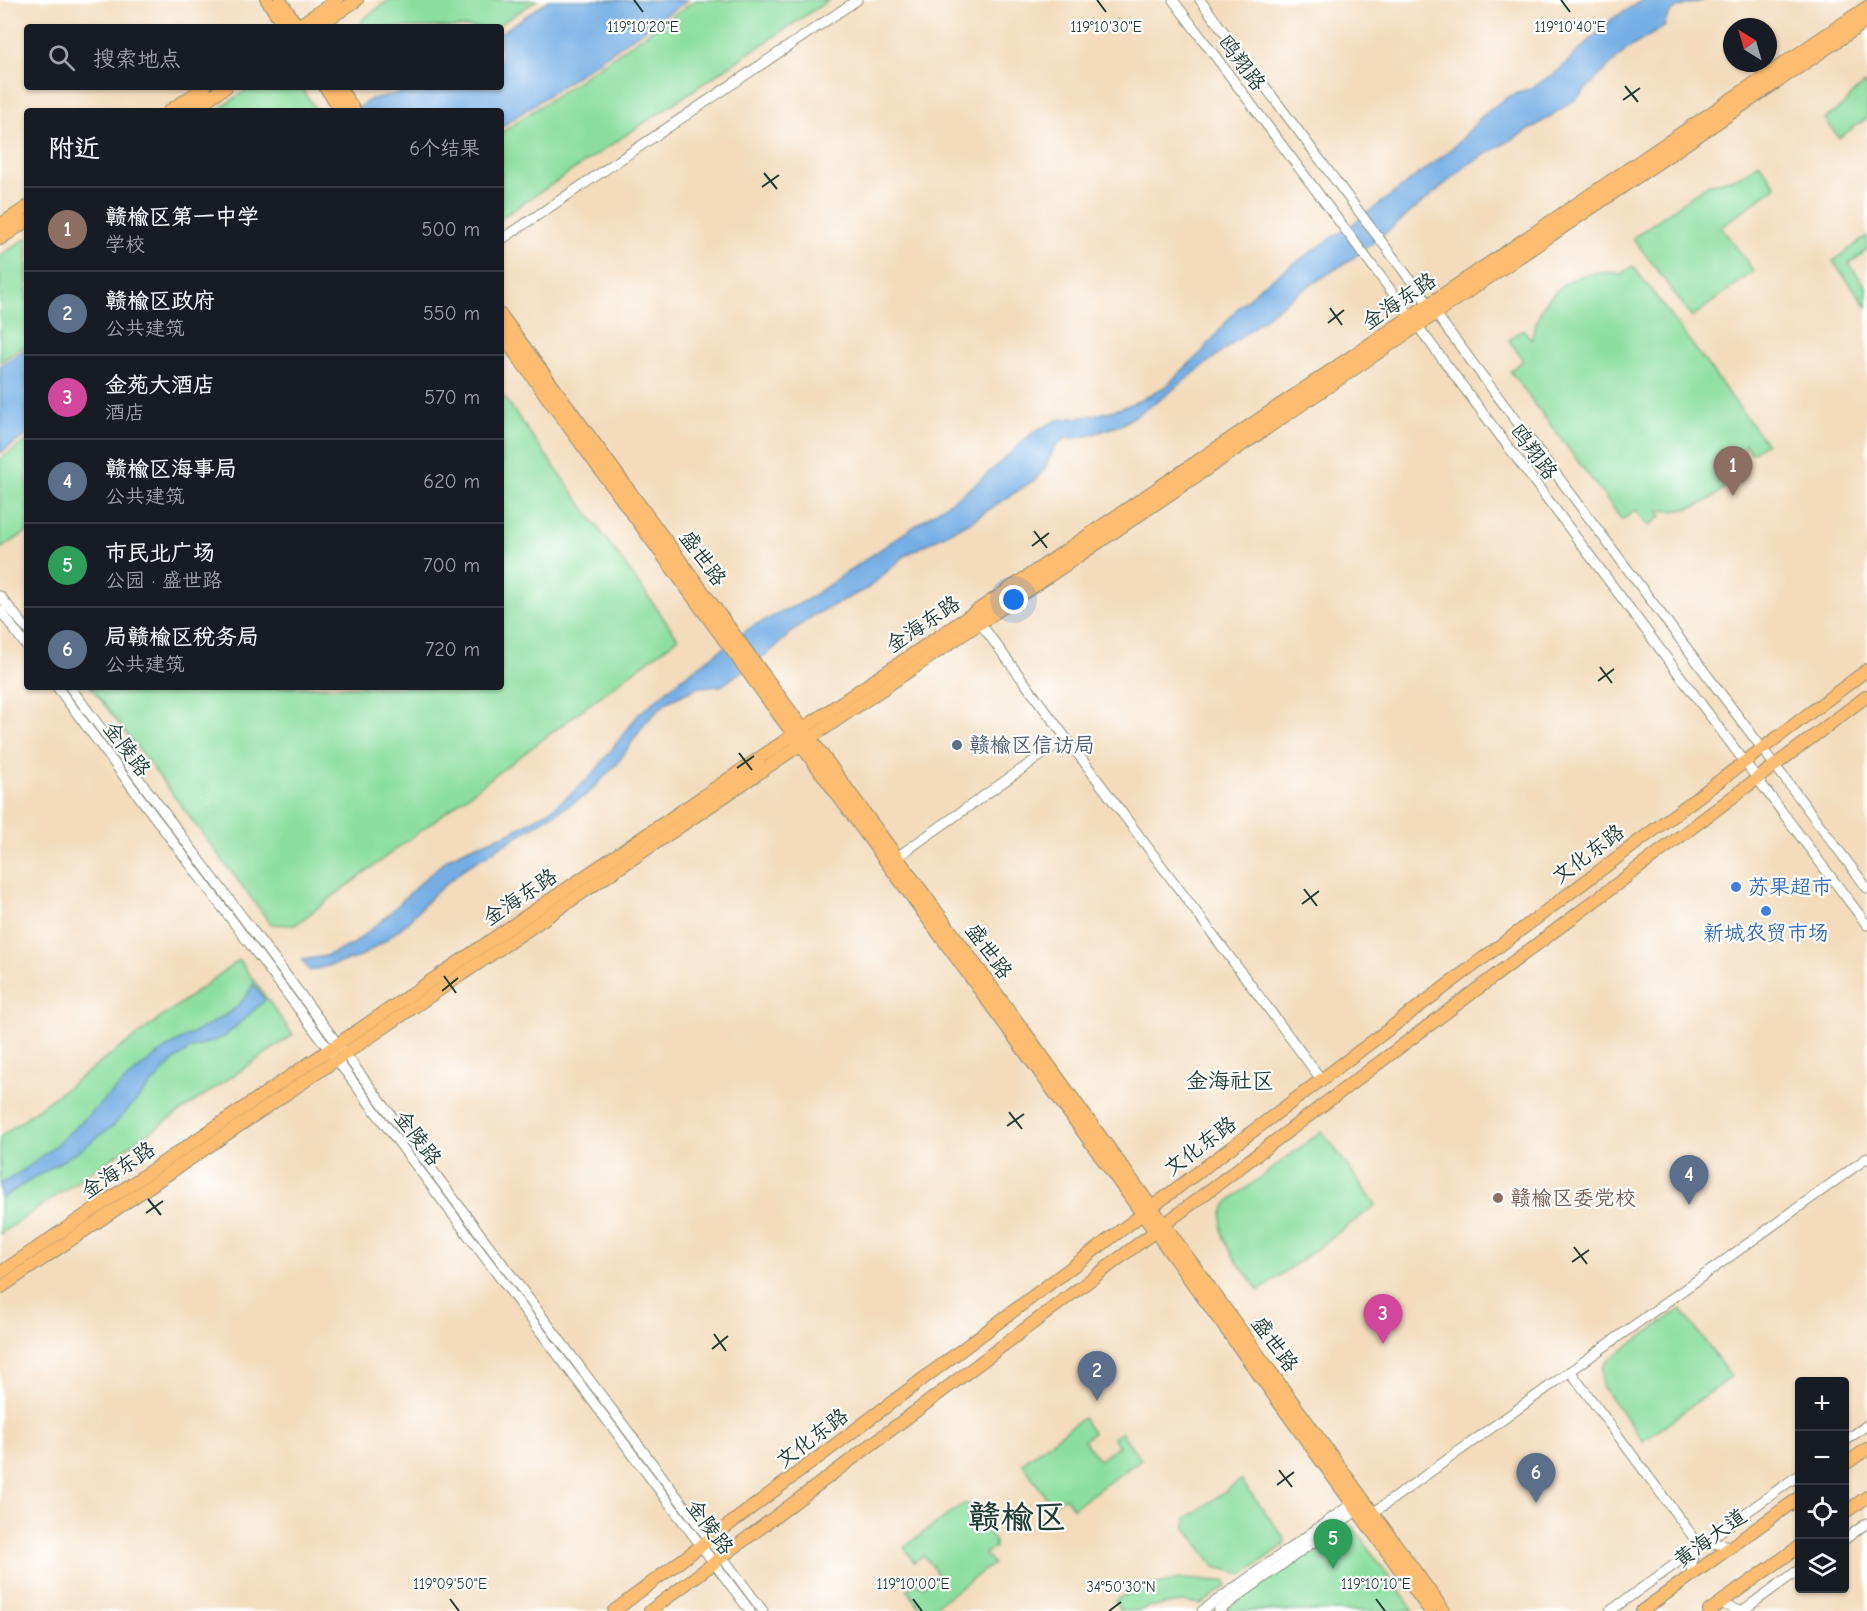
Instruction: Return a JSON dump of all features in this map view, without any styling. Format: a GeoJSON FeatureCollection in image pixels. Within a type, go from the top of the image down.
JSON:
{"type":"FeatureCollection","features":[{"type":"Feature","properties":{"kind":"main road"},"geometry":{"type":"LineString","coordinates":[[267,0],[291,24]]}},
{"type":"Feature","properties":{"kind":"main road"},"geometry":{"type":"LineString","coordinates":[[280,0],[292,24]]}},
{"type":"Feature","properties":{"kind":"main road"},"geometry":{"type":"LineString","coordinates":[[299,24],[337,0]]}},
{"type":"Feature","properties":{"kind":"main road"},"geometry":{"type":"LineString","coordinates":[[321,24],[357,0]]}},
{"type":"Feature","properties":{"kind":"main road","name":"金海东路"},"geometry":{"type":"LineString","coordinates":[[802,736],[980,623],[1867,7]]}},
{"type":"Feature","properties":{"kind":"main road","name":"金海东路"},"geometry":{"type":"LineString","coordinates":[[1432,309],[1867,21]]}},
{"type":"Feature","properties":{"kind":"main road"},"geometry":{"type":"LineString","coordinates":[[174,108],[200,90]]}},
{"type":"Feature","properties":{"kind":"main road"},"geometry":{"type":"LineString","coordinates":[[194,108],[222,90]]}},
{"type":"Feature","properties":{"kind":"main road"},"geometry":{"type":"LineString","coordinates":[[327,90],[340,108]]}},
{"type":"Feature","properties":{"kind":"main road"},"geometry":{"type":"LineString","coordinates":[[341,90],[353,108]]}},
{"type":"Feature","properties":{"kind":"main road"},"geometry":{"type":"LineString","coordinates":[[0,225],[24,209]]}},
{"type":"Feature","properties":{"kind":"main road"},"geometry":{"type":"LineString","coordinates":[[0,239],[24,223]]}},
{"type":"Feature","properties":{"kind":"main road","name":"盛世路"},"geometry":{"type":"LineString","coordinates":[[504,319],[802,736],[1147,1211]]}},
{"type":"Feature","properties":{"kind":"main road","name":"金海东路"},"geometry":{"type":"LineString","coordinates":[[0,1288],[338,1052],[1414,322]]}},
{"type":"Feature","properties":{"kind":"main road","name":"盛世路"},"geometry":{"type":"LineString","coordinates":[[504,338],[802,736],[897,857],[1159,1228],[1362,1505],[1444,1611]]}},
{"type":"Feature","properties":{"kind":"main road","name":"文化东路"},"geometry":{"type":"LineString","coordinates":[[614,1611],[1867,670]]}},
{"type":"Feature","properties":{"kind":"main road","name":"文化东路"},"geometry":{"type":"LineString","coordinates":[[650,1611],[1867,696]]}},
{"type":"Feature","properties":{"kind":"main road","name":"金海东路"},"geometry":{"type":"LineString","coordinates":[[0,1273],[338,1052]]}},
{"type":"Feature","properties":{"kind":"main road"},"geometry":{"type":"LineString","coordinates":[[1849,1462],[1867,1449]]}},
{"type":"Feature","properties":{"kind":"main road"},"geometry":{"type":"LineString","coordinates":[[1849,1510],[1867,1497]]}},
{"type":"Feature","properties":{"kind":"main road","name":"黄海大道"},"geometry":{"type":"LineString","coordinates":[[1642,1611],[1795,1501]]}},
{"type":"Feature","properties":{"kind":"main road","name":"盛世路"},"geometry":{"type":"LineString","coordinates":[[1362,1505],[1430,1611]]}},
{"type":"Feature","properties":{"kind":"main road"},"geometry":{"type":"LineString","coordinates":[[1714,1607],[1795,1550]]}},
{"type":"Feature","properties":{"kind":"street"},"geometry":{"type":"LineString","coordinates":[[504,238],[857,0]]}},
{"type":"Feature","properties":{"kind":"street","name":"鸥翔路"},"geometry":{"type":"LineString","coordinates":[[1173,0],[1867,925]]}},
{"type":"Feature","properties":{"kind":"street","name":"鸥翔路"},"geometry":{"type":"LineString","coordinates":[[1200,0],[1867,888]]}},
{"type":"Feature","properties":{"kind":"street"},"geometry":{"type":"LineString","coordinates":[[0,596],[24,625]]}},
{"type":"Feature","properties":{"kind":"street"},"geometry":{"type":"LineString","coordinates":[[0,610],[24,642]]}},
{"type":"Feature","properties":{"kind":"street"},"geometry":{"type":"LineString","coordinates":[[980,623],[1321,1079]]}},
{"type":"Feature","properties":{"kind":"street","name":"金陵路"},"geometry":{"type":"LineString","coordinates":[[59,690],[338,1052]]}},
{"type":"Feature","properties":{"kind":"street","name":"金陵路"},"geometry":{"type":"LineString","coordinates":[[72,690],[338,1052],[705,1543],[763,1611]]}},
{"type":"Feature","properties":{"kind":"street"},"geometry":{"type":"LineString","coordinates":[[897,857],[1066,738]]}},
{"type":"Feature","properties":{"kind":"street"},"geometry":{"type":"LineString","coordinates":[[1202,1611],[1570,1371],[1867,1158]]}},
{"type":"Feature","properties":{"kind":"street"},"geometry":{"type":"LineString","coordinates":[[1570,1371],[1699,1547]]}},
{"type":"Feature","properties":{"kind":"street"},"geometry":{"type":"LineString","coordinates":[[1849,1439],[1867,1425]]}},
{"type":"Feature","properties":{"kind":"street"},"geometry":{"type":"LineString","coordinates":[[1610,1611],[1795,1478]]}},
{"type":"Feature","properties":{"kind":"street"},"geometry":{"type":"LineString","coordinates":[[1218,1611],[1362,1505]]}},
{"type":"Feature","properties":{"kind":"street"},"geometry":{"type":"LineString","coordinates":[[1846,1539],[1867,1523]]}},
{"type":"Feature","properties":{"kind":"street"},"geometry":{"type":"LineString","coordinates":[[1699,1547],[1732,1546]]}},
{"type":"Feature","properties":{"kind":"street"},"geometry":{"type":"LineString","coordinates":[[1691,1576],[1699,1547]]}},
{"type":"Feature","properties":{"kind":"street","name":"金陵路"},"geometry":{"type":"LineString","coordinates":[[718,1560],[750,1611]]}},
{"type":"Feature","properties":{"kind":"street"},"geometry":{"type":"LineString","coordinates":[[1714,1607],[1746,1609],[1795,1573]]}},
{"type":"Feature","properties":{"kind":"street"},"geometry":{"type":"LineString","coordinates":[[1746,1609],[1750,1581]]}},
{"type":"Feature","properties":{"kind":"green space"},"geometry":{"type":"Polygon","coordinates":[[[389,0],[537,0],[501,24],[362,24],[362,20],[389,0]]]}},
{"type":"Feature","properties":{"kind":"green space"},"geometry":{"type":"Polygon","coordinates":[[[696,0],[829,0],[504,216],[504,131],[696,0]]]}},
{"type":"Feature","properties":{"kind":"green space"},"geometry":{"type":"Polygon","coordinates":[[[1867,83],[1867,118],[1839,138],[1825,119],[1867,83]]]}},
{"type":"Feature","properties":{"kind":"green space"},"geometry":{"type":"Polygon","coordinates":[[[247,90],[304,90],[315,108],[220,108],[247,90]]]}},
{"type":"Feature","properties":{"kind":"green space"},"geometry":{"type":"Polygon","coordinates":[[[1759,163],[1776,186],[1721,227],[1754,271],[1692,317],[1633,238],[1707,185],[1741,176],[1759,163]]]}},
{"type":"Feature","properties":{"kind":"green space"},"geometry":{"type":"Polygon","coordinates":[[[1867,236],[1867,250],[1849,264],[1867,288],[1867,307],[1833,261],[1867,236]]]}},
{"type":"Feature","properties":{"kind":"green space"},"geometry":{"type":"Polygon","coordinates":[[[24,240],[24,346],[0,362],[0,256],[24,240]]]}},
{"type":"Feature","properties":{"kind":"green space"},"geometry":{"type":"Polygon","coordinates":[[[1633,266],[1766,443],[1752,453],[1745,444],[1735,474],[1716,495],[1689,508],[1658,510],[1662,516],[1649,526],[1636,510],[1622,520],[1510,371],[1523,360],[1509,340],[1523,329],[1532,340],[1542,309],[1562,286],[1588,274],[1621,274],[1633,266]]]}},
{"type":"Feature","properties":{"kind":"green space"},"geometry":{"type":"Polygon","coordinates":[[[504,397],[678,638],[295,925],[271,924],[93,690],[504,690],[504,397]]]}},
{"type":"Feature","properties":{"kind":"green space"},"geometry":{"type":"Polygon","coordinates":[[[24,443],[24,534],[0,549],[0,459],[24,443]]]}},
{"type":"Feature","properties":{"kind":"green space"},"geometry":{"type":"Polygon","coordinates":[[[239,960],[293,1035],[0,1234],[0,1137],[239,960]]]}},
{"type":"Feature","properties":{"kind":"green space"},"geometry":{"type":"Polygon","coordinates":[[[1322,1131],[1376,1205],[1259,1291],[1229,1248],[1221,1225],[1223,1213],[1229,1201],[1322,1131]]]}},
{"type":"Feature","properties":{"kind":"green space"},"geometry":{"type":"Polygon","coordinates":[[[1681,1309],[1731,1377],[1643,1441],[1602,1386],[1602,1369],[1607,1361],[1681,1309]]]}},
{"type":"Feature","properties":{"kind":"green space"},"geometry":{"type":"Polygon","coordinates":[[[1083,1418],[1093,1433],[1084,1440],[1099,1460],[1119,1446],[1113,1438],[1121,1432],[1141,1459],[1073,1508],[1065,1497],[1052,1506],[1022,1463],[1083,1418]]]}},
{"type":"Feature","properties":{"kind":"green space"},"geometry":{"type":"Polygon","coordinates":[[[1241,1480],[1285,1539],[1284,1545],[1244,1574],[1215,1567],[1186,1528],[1186,1519],[1241,1480]]]}},
{"type":"Feature","properties":{"kind":"green space"},"geometry":{"type":"Polygon","coordinates":[[[963,1504],[969,1504],[995,1541],[995,1547],[985,1554],[993,1564],[928,1611],[923,1611],[907,1590],[918,1582],[922,1587],[938,1575],[924,1555],[914,1562],[904,1547],[963,1504]]]}},
{"type":"Feature","properties":{"kind":"green space"},"geometry":{"type":"Polygon","coordinates":[[[1344,1524],[1353,1527],[1414,1611],[1224,1611],[1344,1524]]]}},
{"type":"Feature","properties":{"kind":"green space"},"geometry":{"type":"Polygon","coordinates":[[[1179,1579],[1226,1581],[1227,1586],[1202,1604],[1182,1602],[1149,1607],[1139,1611],[1121,1611],[1115,1600],[1144,1587],[1179,1579]]]}},
{"type":"Feature","properties":{"kind":"water"},"geometry":{"type":"Polygon","coordinates":[[[549,0],[688,0],[504,125],[504,108],[358,108],[371,99],[407,90],[504,90],[504,31],[549,0]]]}},
{"type":"Feature","properties":{"kind":"water"},"geometry":{"type":"Polygon","coordinates":[[[1642,0],[1704,0],[1674,10],[1666,19],[1665,26],[1626,50],[1576,99],[1534,127],[1470,163],[1349,261],[1296,294],[1157,402],[1121,425],[1087,436],[1065,439],[1054,448],[1045,468],[1036,479],[970,522],[906,555],[868,588],[816,614],[772,650],[721,686],[699,687],[667,702],[646,722],[617,764],[586,795],[465,868],[385,941],[360,957],[310,971],[302,960],[325,956],[352,945],[386,917],[449,858],[512,832],[549,811],[593,774],[638,715],[677,682],[753,626],[805,601],[976,484],[1035,431],[1058,420],[1096,415],[1121,408],[1166,386],[1203,351],[1235,311],[1261,286],[1354,223],[1444,155],[1496,105],[1508,97],[1535,86],[1559,70],[1612,19],[1642,0]]]}},
{"type":"Feature","properties":{"kind":"water"},"geometry":{"type":"Polygon","coordinates":[[[24,350],[24,437],[0,453],[0,366],[24,350]]]}},
{"type":"Feature","properties":{"kind":"water"},"geometry":{"type":"Polygon","coordinates":[[[253,984],[265,1000],[224,1037],[190,1049],[172,1062],[113,1126],[80,1150],[0,1199],[0,1184],[47,1153],[152,1059],[175,1043],[230,1012],[240,1004],[253,984]]]}},
{"type":"Feature","properties":{"kind":"place","name":"赣榆区第一中学"},"geometry":{"type":"Point","coordinates":[1733,496]}},
{"type":"Feature","properties":{"kind":"place","name":"赣榆区信访局"},"geometry":{"type":"Point","coordinates":[957,745]}},
{"type":"Feature","properties":{"kind":"place","name":"苏果超市"},"geometry":{"type":"Point","coordinates":[1736,887]}},
{"type":"Feature","properties":{"kind":"place","name":"新城农贸市场"},"geometry":{"type":"Point","coordinates":[1766,911]}},
{"type":"Feature","properties":{"kind":"place","name":"赣榆区委党校"},"geometry":{"type":"Point","coordinates":[1498,1198]}},
{"type":"Feature","properties":{"kind":"place","name":"赣榆区海事局"},"geometry":{"type":"Point","coordinates":[1689,1205]}},
{"type":"Feature","properties":{"kind":"place","name":"金苑大酒店"},"geometry":{"type":"Point","coordinates":[1383,1344]}},
{"type":"Feature","properties":{"kind":"place","name":"赣榆区政府"},"geometry":{"type":"Point","coordinates":[1097,1401]}},
{"type":"Feature","properties":{"kind":"place","name":"局赣榆区税务局"},"geometry":{"type":"Point","coordinates":[1536,1503]}},
{"type":"Feature","properties":{"kind":"place","name":"市民北广场"},"geometry":{"type":"Point","coordinates":[1333,1569]}},
{"type":"Feature","properties":{"kind":"district","name":"金海社区"},"geometry":{"type":"Point","coordinates":[1230,1081]}},
{"type":"Feature","properties":{"kind":"district","name":"赣榆区"},"geometry":{"type":"Point","coordinates":[1017,1517]}}]}
